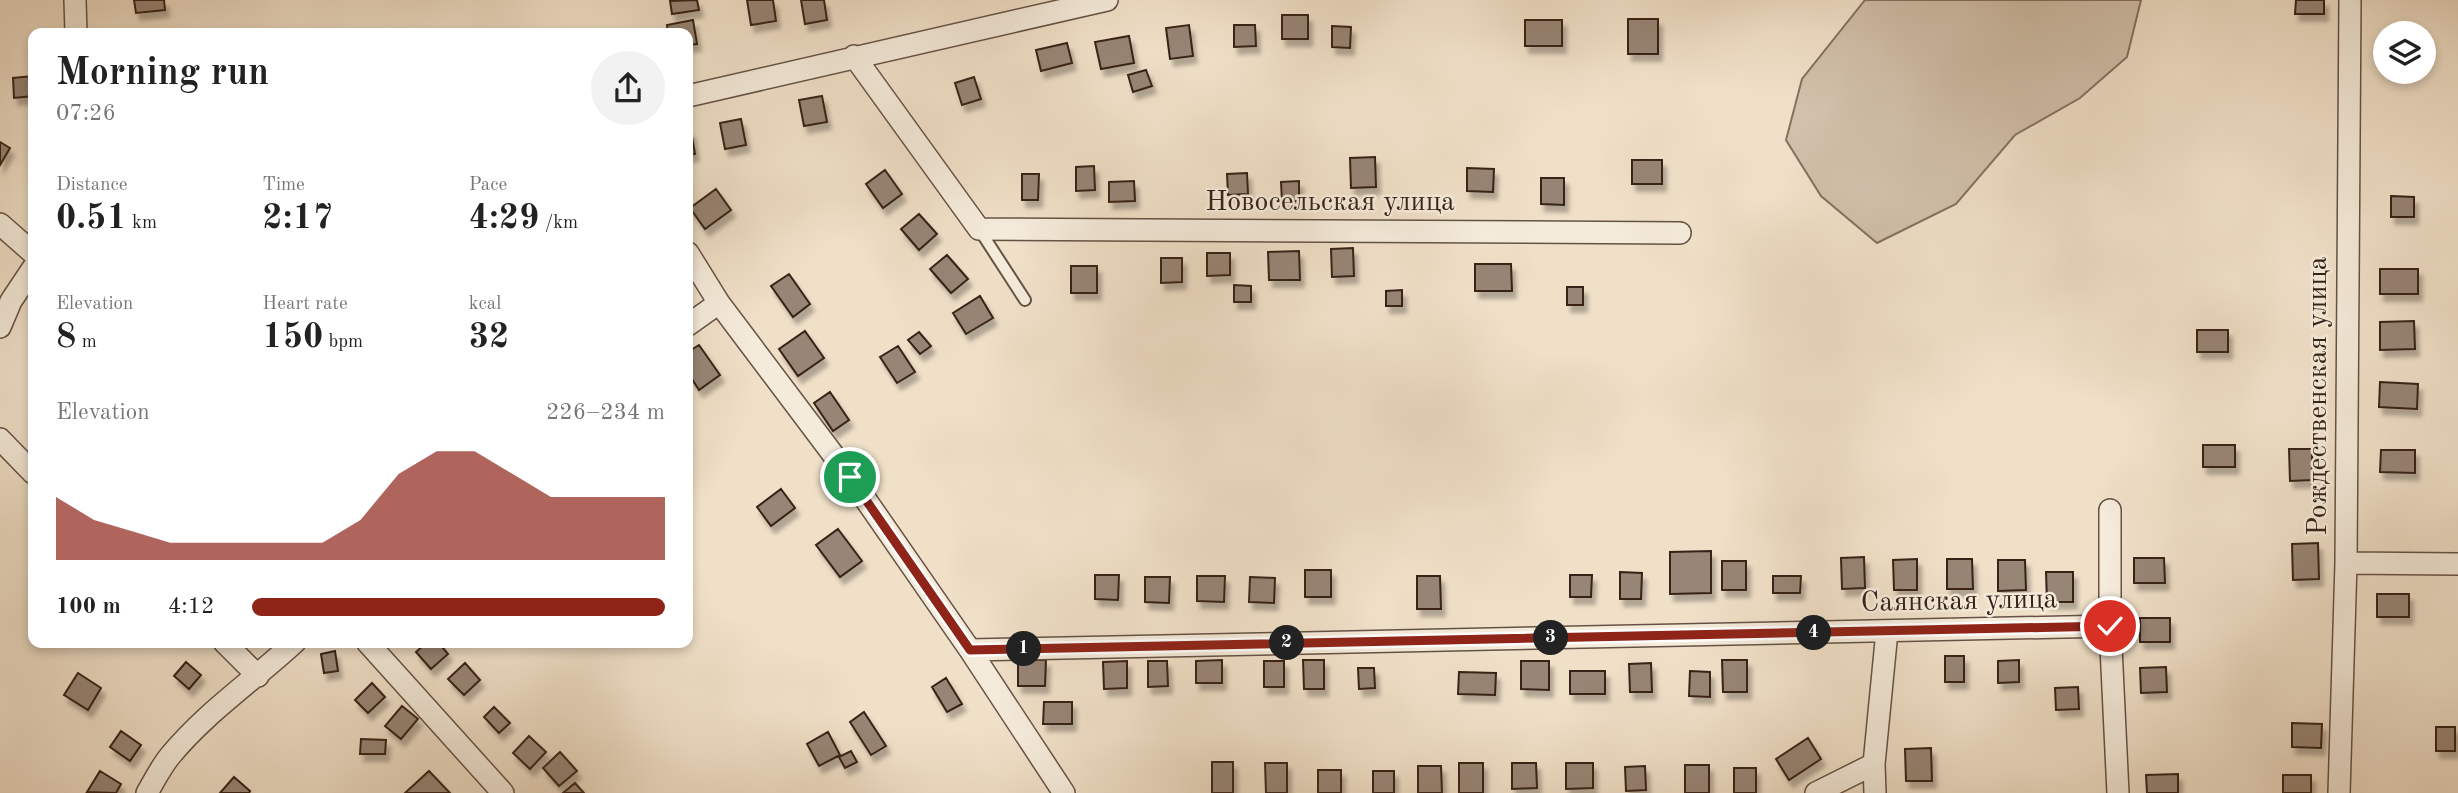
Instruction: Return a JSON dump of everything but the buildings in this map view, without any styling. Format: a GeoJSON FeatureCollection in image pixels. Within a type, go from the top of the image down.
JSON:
{"type":"FeatureCollection","features":[{"type":"Feature","properties":{"kind":"street"},"geometry":{"type":"LineString","coordinates":[[75,0],[76,28]]}},
{"type":"Feature","properties":{"kind":"street"},"geometry":{"type":"LineString","coordinates":[[693,95],[1107,0]]}},
{"type":"Feature","properties":{"kind":"street","name":"Рождественская улица"},"geometry":{"type":"LineString","coordinates":[[2339,793],[2346,563],[2350,0]]}},
{"type":"Feature","properties":{"kind":"street"},"geometry":{"type":"LineString","coordinates":[[854,56],[979,229]]}},
{"type":"Feature","properties":{"kind":"street"},"geometry":{"type":"LineString","coordinates":[[0,224],[28,249]]}},
{"type":"Feature","properties":{"kind":"street","name":"Новосельская улица"},"geometry":{"type":"LineString","coordinates":[[979,229],[1680,233]]}},
{"type":"Feature","properties":{"kind":"street"},"geometry":{"type":"LineString","coordinates":[[693,261],[719,303],[836,458],[970,650],[1064,793]]}},
{"type":"Feature","properties":{"kind":"street"},"geometry":{"type":"LineString","coordinates":[[0,327],[11,301],[28,276]]}},
{"type":"Feature","properties":{"kind":"street"},"geometry":{"type":"LineString","coordinates":[[693,321],[719,303]]}},
{"type":"Feature","properties":{"kind":"street"},"geometry":{"type":"LineString","coordinates":[[0,439],[28,468]]}},
{"type":"Feature","properties":{"kind":"street"},"geometry":{"type":"LineString","coordinates":[[2110,510],[2110,626],[2118,793]]}},
{"type":"Feature","properties":{"kind":"street"},"geometry":{"type":"LineString","coordinates":[[2346,563],[2458,564]]}},
{"type":"Feature","properties":{"kind":"street","name":"Саянская улица"},"geometry":{"type":"LineString","coordinates":[[970,650],[2110,626]]}},
{"type":"Feature","properties":{"kind":"street"},"geometry":{"type":"LineString","coordinates":[[1875,793],[1874,764],[1887,631]]}},
{"type":"Feature","properties":{"kind":"street"},"geometry":{"type":"LineString","coordinates":[[231,648],[258,676]]}},
{"type":"Feature","properties":{"kind":"street"},"geometry":{"type":"LineString","coordinates":[[146,793],[170,757],[220,705],[288,648]]}},
{"type":"Feature","properties":{"kind":"street"},"geometry":{"type":"LineString","coordinates":[[372,648],[503,793]]}},
{"type":"Feature","properties":{"kind":"street"},"geometry":{"type":"LineString","coordinates":[[1816,793],[1874,764]]}},
{"type":"Feature","properties":{"kind":"lane"},"geometry":{"type":"LineString","coordinates":[[979,229],[1025,300]]}},
{"type":"Feature","properties":{"kind":"shaded area"},"geometry":{"type":"Polygon","coordinates":[[[1865,0],[2141,0],[2127,57],[2080,98],[2015,135],[1956,204],[1877,243],[1821,196],[1786,140],[1802,79],[1865,0]]]}},
{"type":"Feature","properties":{"kind":"route"},"geometry":{"type":"LineString","coordinates":[[850,477],[970,650],[2110,626]]}}]}
